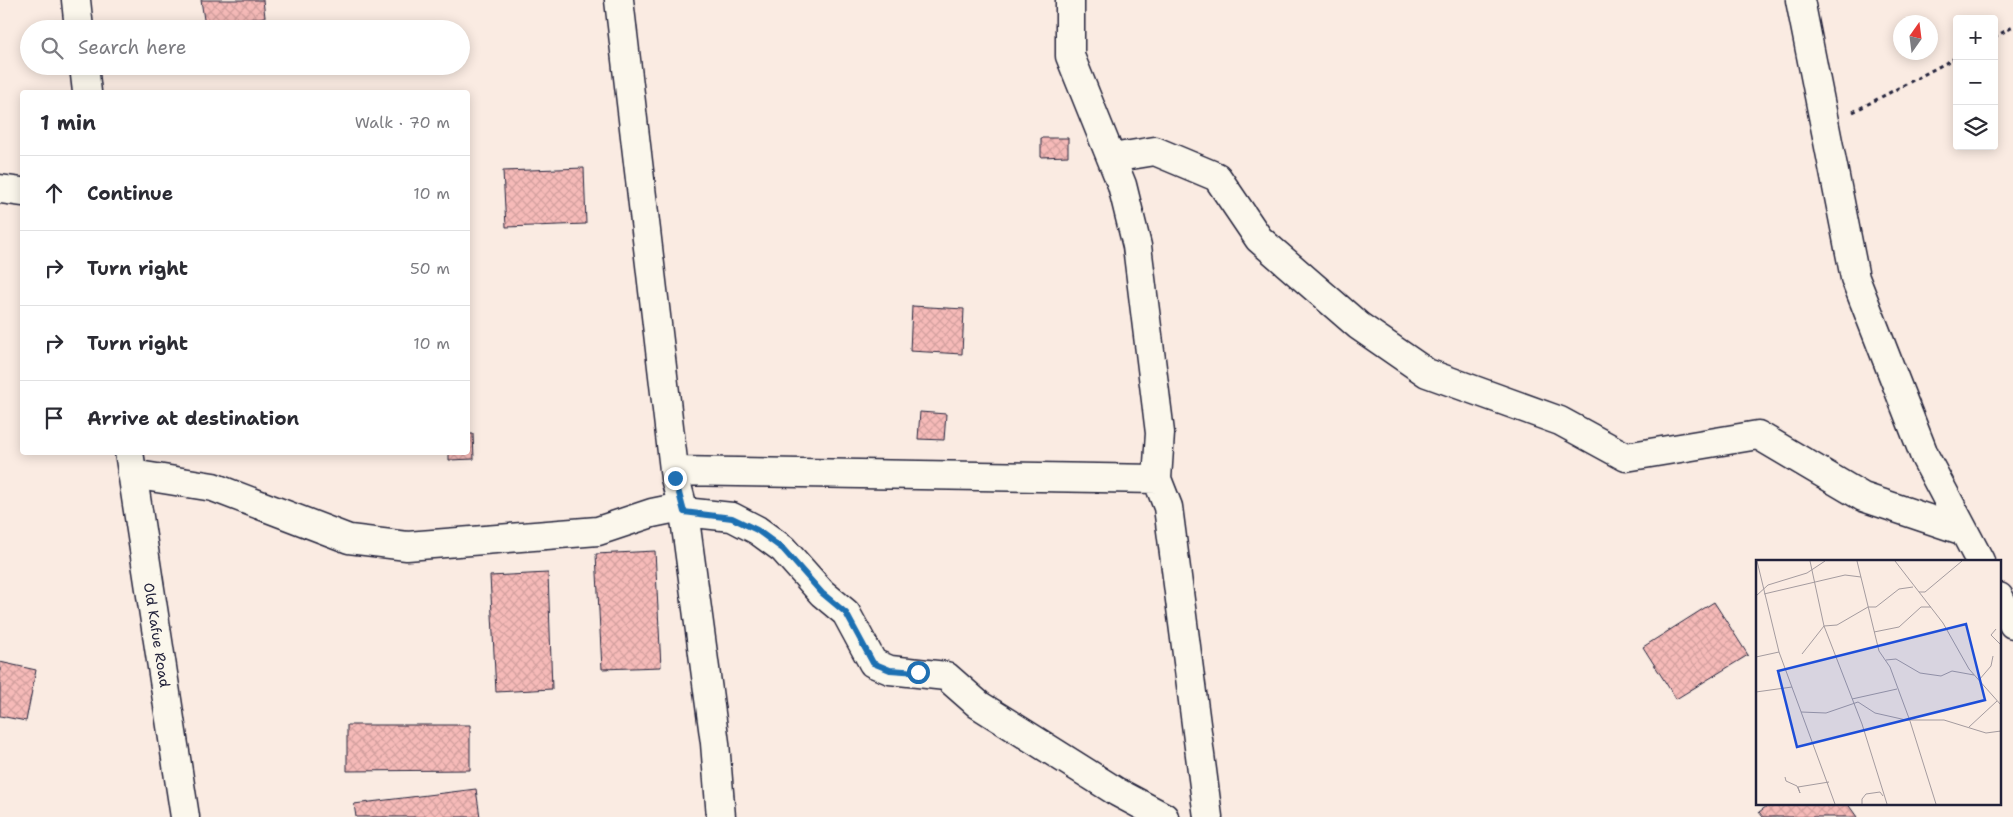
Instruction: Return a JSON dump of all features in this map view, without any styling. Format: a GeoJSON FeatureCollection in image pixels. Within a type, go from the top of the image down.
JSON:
{"type":"FeatureCollection","features":[{"type":"Feature","properties":{"kind":"street"},"geometry":{"type":"LineString","coordinates":[[76,0],[78,20]]}},
{"type":"Feature","properties":{"kind":"street"},"geometry":{"type":"LineString","coordinates":[[619,0],[674,471],[684,512],[715,743],[721,817]]}},
{"type":"Feature","properties":{"kind":"street"},"geometry":{"type":"LineString","coordinates":[[1070,0],[1070,56],[1122,185],[1137,246],[1160,433],[1157,479],[1168,507],[1208,817]]}},
{"type":"Feature","properties":{"kind":"street"},"geometry":{"type":"LineString","coordinates":[[1800,0],[1855,278],[1925,457],[1979,560]]}},
{"type":"Feature","properties":{"kind":"street"},"geometry":{"type":"LineString","coordinates":[[85,75],[87,90]]}},
{"type":"Feature","properties":{"kind":"street"},"geometry":{"type":"LineString","coordinates":[[1112,158],[1155,151],[1217,177],[1258,240],[1359,326],[1427,373],[1560,421],[1626,457],[1758,435],[1863,497],[1964,531]]}},
{"type":"Feature","properties":{"kind":"street"},"geometry":{"type":"LineString","coordinates":[[0,189],[20,192]]}},
{"type":"Feature","properties":{"kind":"street"},"geometry":{"type":"LineString","coordinates":[[130,463],[213,487],[350,539],[407,546],[598,531],[652,513],[681,507],[684,512]]}},
{"type":"Feature","properties":{"kind":"street","name":"Old Kafue Road"},"geometry":{"type":"LineString","coordinates":[[130,463],[185,817]]}},
{"type":"Feature","properties":{"kind":"street"},"geometry":{"type":"LineString","coordinates":[[674,471],[1157,479]]}},
{"type":"Feature","properties":{"kind":"street"},"geometry":{"type":"LineString","coordinates":[[684,512],[732,518],[757,530],[776,544],[822,593],[846,613],[873,663],[890,670],[946,676],[979,705],[1117,792],[1164,817]]}},
{"type":"Feature","properties":{"kind":"street"},"geometry":{"type":"LineString","coordinates":[[2004,596],[2013,624]]}},
{"type":"Feature","properties":{"kind":"path"},"geometry":{"type":"LineString","coordinates":[[1998,35],[2013,27]]}},
{"type":"Feature","properties":{"kind":"path"},"geometry":{"type":"LineString","coordinates":[[1825,127],[1953,59]]}},
{"type":"Feature","properties":{"kind":"building"},"geometry":{"type":"Polygon","coordinates":[[[201,0],[263,0],[265,17],[245,20],[204,20],[201,0]]]}},
{"type":"Feature","properties":{"kind":"building"},"geometry":{"type":"Polygon","coordinates":[[[1041,138],[1068,138],[1068,156],[1041,157],[1041,138]]]}},
{"type":"Feature","properties":{"kind":"building"},"geometry":{"type":"Polygon","coordinates":[[[584,168],[586,224],[506,227],[503,171],[584,168]]]}},
{"type":"Feature","properties":{"kind":"building"},"geometry":{"type":"Polygon","coordinates":[[[912,306],[964,309],[962,354],[910,351],[912,306]]]}},
{"type":"Feature","properties":{"kind":"building"},"geometry":{"type":"Polygon","coordinates":[[[920,412],[946,414],[944,440],[918,439],[920,412]]]}},
{"type":"Feature","properties":{"kind":"building"},"geometry":{"type":"Polygon","coordinates":[[[470,434],[473,434],[474,459],[449,460],[449,455],[470,455],[470,434]]]}},
{"type":"Feature","properties":{"kind":"building"},"geometry":{"type":"Polygon","coordinates":[[[655,551],[661,667],[602,669],[596,554],[655,551]]]}},
{"type":"Feature","properties":{"kind":"building"},"geometry":{"type":"Polygon","coordinates":[[[548,573],[552,689],[496,692],[490,576],[548,573]]]}},
{"type":"Feature","properties":{"kind":"building"},"geometry":{"type":"Polygon","coordinates":[[[1714,602],[1748,655],[1676,699],[1643,647],[1714,602]]]}},
{"type":"Feature","properties":{"kind":"building"},"geometry":{"type":"Polygon","coordinates":[[[0,662],[36,670],[26,721],[0,716],[0,662]]]}},
{"type":"Feature","properties":{"kind":"building"},"geometry":{"type":"Polygon","coordinates":[[[347,725],[470,725],[470,770],[347,771],[347,725]]]}},
{"type":"Feature","properties":{"kind":"building"},"geometry":{"type":"Polygon","coordinates":[[[476,789],[480,817],[356,817],[354,804],[476,789]]]}},
{"type":"Feature","properties":{"kind":"building"},"geometry":{"type":"Polygon","coordinates":[[[1770,804],[1848,804],[1857,817],[1763,817],[1759,812],[1770,804]]]}},
{"type":"Feature","properties":{"kind":"route"},"geometry":{"type":"LineString","coordinates":[[675,478],[684,512],[732,518],[757,530],[783,549],[808,579],[846,613],[873,663],[890,670],[918,672]]}}]}
